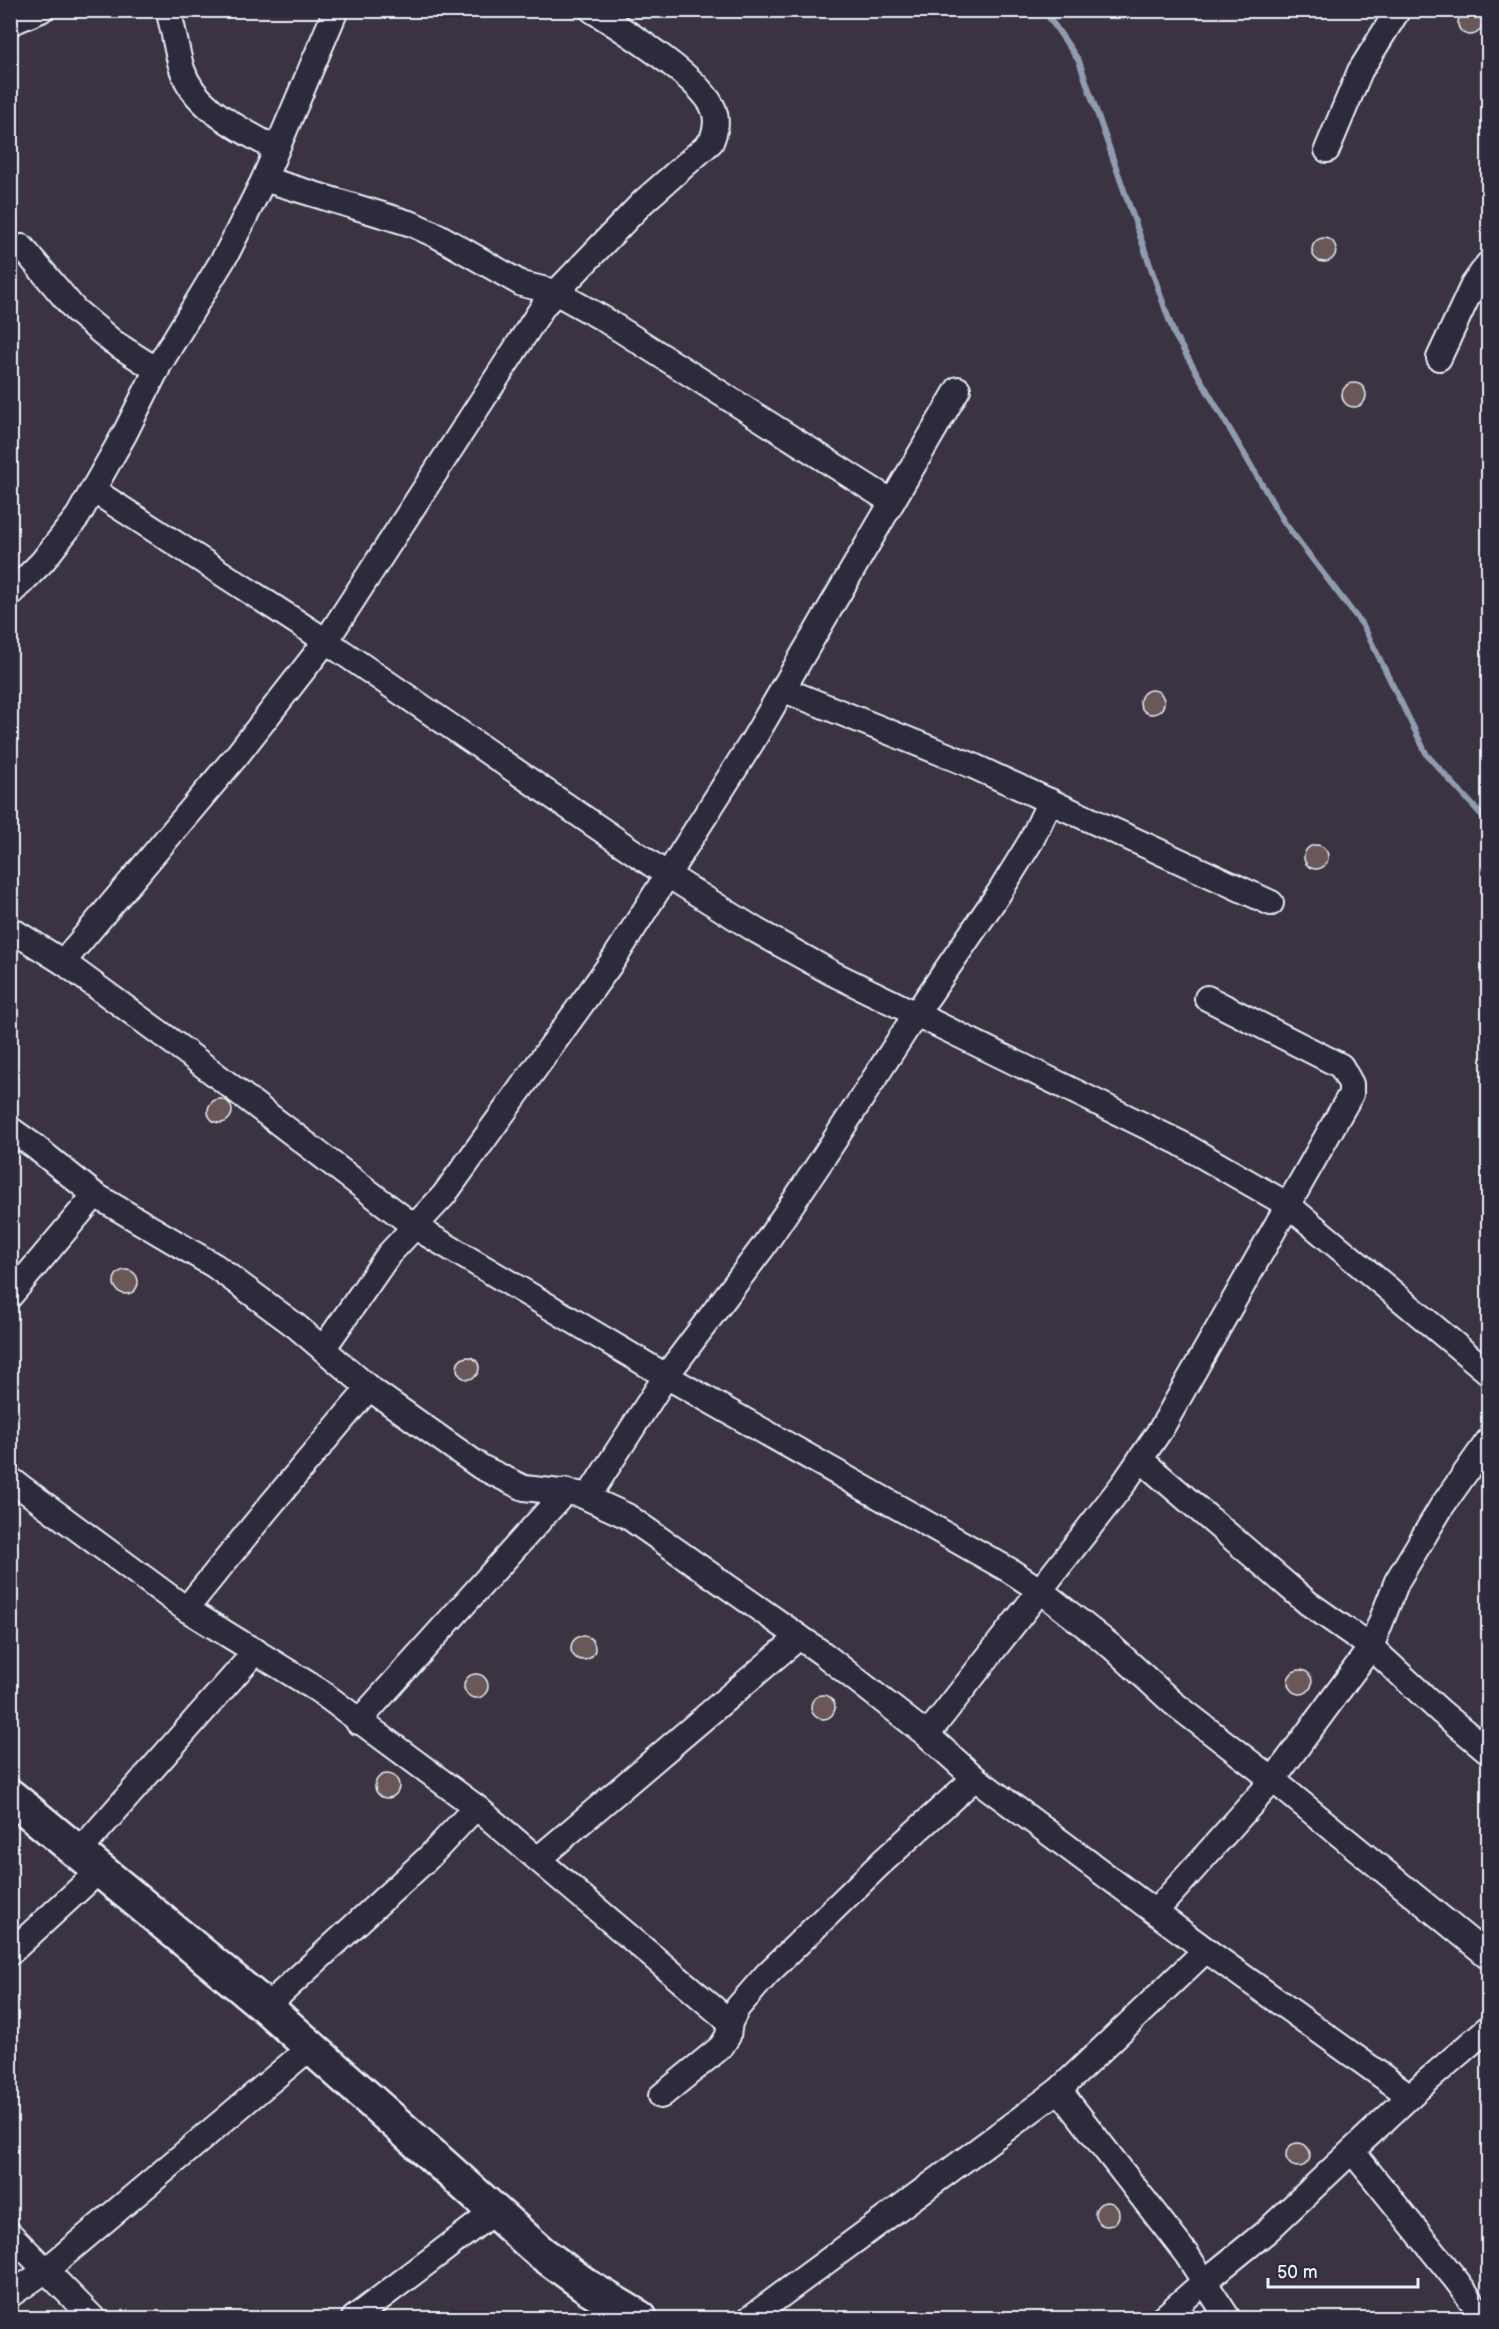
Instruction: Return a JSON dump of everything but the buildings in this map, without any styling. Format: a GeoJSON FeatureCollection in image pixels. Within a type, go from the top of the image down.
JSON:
{"type":"FeatureCollection","features":[{"type":"Feature","properties":{"kind":"street"},"geometry":{"type":"LineString","coordinates":[[10,23],[41,10]]}},
{"type":"Feature","properties":{"kind":"street"},"geometry":{"type":"LineString","coordinates":[[168,10],[181,68],[188,86],[203,103],[222,117],[275,149]]}},
{"type":"Feature","properties":{"kind":"street"},"geometry":{"type":"LineString","coordinates":[[10,594],[42,562],[78,516],[125,433],[157,370],[227,253],[264,179],[336,10]]}},
{"type":"Feature","properties":{"kind":"street"},"geometry":{"type":"LineString","coordinates":[[63,962],[238,754],[327,641],[523,336],[555,292],[643,202],[711,142],[716,130],[715,112],[707,96],[624,18],[592,10]]}},
{"type":"Feature","properties":{"kind":"street"},"geometry":{"type":"LineString","coordinates":[[1327,150],[1360,71],[1398,10]]}},
{"type":"Feature","properties":{"kind":"street"},"geometry":{"type":"LineString","coordinates":[[264,179],[412,224],[440,237],[522,284],[555,292],[602,318],[892,502]]}},
{"type":"Feature","properties":{"kind":"street"},"geometry":{"type":"LineString","coordinates":[[22,247],[75,310],[113,342],[157,370]]}},
{"type":"Feature","properties":{"kind":"street"},"geometry":{"type":"LineString","coordinates":[[1439,358],[1473,285],[1488,264]]}},
{"type":"Feature","properties":{"kind":"street"},"geometry":{"type":"LineString","coordinates":[[323,1349],[389,1254],[444,1195],[614,959],[746,751],[958,389]]}},
{"type":"Feature","properties":{"kind":"street"},"geometry":{"type":"LineString","coordinates":[[93,490],[327,641],[666,874],[757,931],[832,973],[1149,1127],[1288,1205],[1488,1372]]}},
{"type":"Feature","properties":{"kind":"street"},"geometry":{"type":"LineString","coordinates":[[782,689],[899,738],[971,765],[1271,903]]}},
{"type":"Feature","properties":{"kind":"street"},"geometry":{"type":"LineString","coordinates":[[358,1722],[577,1494],[764,1247],[916,1014],[999,893],[1031,841],[1050,801]]}},
{"type":"Feature","properties":{"kind":"street"},"geometry":{"type":"LineString","coordinates":[[10,929],[63,962],[214,1073],[415,1227],[666,1376],[1009,1570],[1041,1591],[1113,1647],[1172,1702],[1273,1780],[1488,1956]]}},
{"type":"Feature","properties":{"kind":"street"},"geometry":{"type":"LineString","coordinates":[[927,1735],[1041,1591],[1161,1429],[1351,1094],[1351,1084],[1341,1066],[1334,1061],[1207,998]]}},
{"type":"Feature","properties":{"kind":"street"},"geometry":{"type":"LineString","coordinates":[[10,1129],[94,1195],[215,1266],[323,1349],[369,1388],[481,1467],[524,1488],[577,1494],[627,1516],[799,1637],[927,1735],[975,1778],[1206,1950],[1410,2096]]}},
{"type":"Feature","properties":{"kind":"street"},"geometry":{"type":"LineString","coordinates":[[10,1296],[94,1195]]}},
{"type":"Feature","properties":{"kind":"street"},"geometry":{"type":"LineString","coordinates":[[186,1609],[369,1388]]}},
{"type":"Feature","properties":{"kind":"street"},"geometry":{"type":"LineString","coordinates":[[1155,1912],[1273,1780],[1371,1647],[1397,1581],[1442,1506],[1488,1441]]}},
{"type":"Feature","properties":{"kind":"street"},"geometry":{"type":"LineString","coordinates":[[1140,1460],[1308,1603],[1371,1647],[1440,1711],[1488,1751]]}},
{"type":"Feature","properties":{"kind":"street"},"geometry":{"type":"LineString","coordinates":[[10,1479],[186,1609],[318,1690],[358,1722],[476,1807],[730,2022]]}},
{"type":"Feature","properties":{"kind":"street"},"geometry":{"type":"LineString","coordinates":[[538,1859],[799,1637]]}},
{"type":"Feature","properties":{"kind":"street"},"geometry":{"type":"LineString","coordinates":[[10,1953],[89,1861],[256,1651]]}},
{"type":"Feature","properties":{"kind":"street"},"geometry":{"type":"LineString","coordinates":[[661,2096],[721,2047],[728,2036],[730,2022],[738,2007],[767,1974],[822,1919],[975,1778]]}},
{"type":"Feature","properties":{"kind":"street"},"geometry":{"type":"LineString","coordinates":[[10,1796],[312,2046],[540,2252],[588,2287],[640,2319]]}},
{"type":"Feature","properties":{"kind":"street"},"geometry":{"type":"LineString","coordinates":[[266,2007],[428,1858],[476,1807]]}},
{"type":"Feature","properties":{"kind":"street"},"geometry":{"type":"LineString","coordinates":[[750,2319],[1059,2090],[1206,1950]]}},
{"type":"Feature","properties":{"kind":"street"},"geometry":{"type":"LineString","coordinates":[[1163,2319],[1267,2231],[1410,2096],[1488,2028]]}},
{"type":"Feature","properties":{"kind":"street"},"geometry":{"type":"LineString","coordinates":[[10,2295],[45,2271],[312,2046]]}},
{"type":"Feature","properties":{"kind":"street"},"geometry":{"type":"LineString","coordinates":[[1059,2090],[1187,2255],[1228,2319]]}},
{"type":"Feature","properties":{"kind":"street"},"geometry":{"type":"LineString","coordinates":[[1352,2151],[1457,2281],[1484,2319]]}},
{"type":"Feature","properties":{"kind":"street"},"geometry":{"type":"LineString","coordinates":[[354,2319],[495,2211]]}},
{"type":"Feature","properties":{"kind":"street"},"geometry":{"type":"LineString","coordinates":[[10,2234],[93,2319]]}},
{"type":"Feature","properties":{"kind":"waterway"},"geometry":{"type":"LineString","coordinates":[[1044,10],[1079,61],[1174,334],[1284,522],[1364,627],[1427,755],[1488,822]]}}]}
